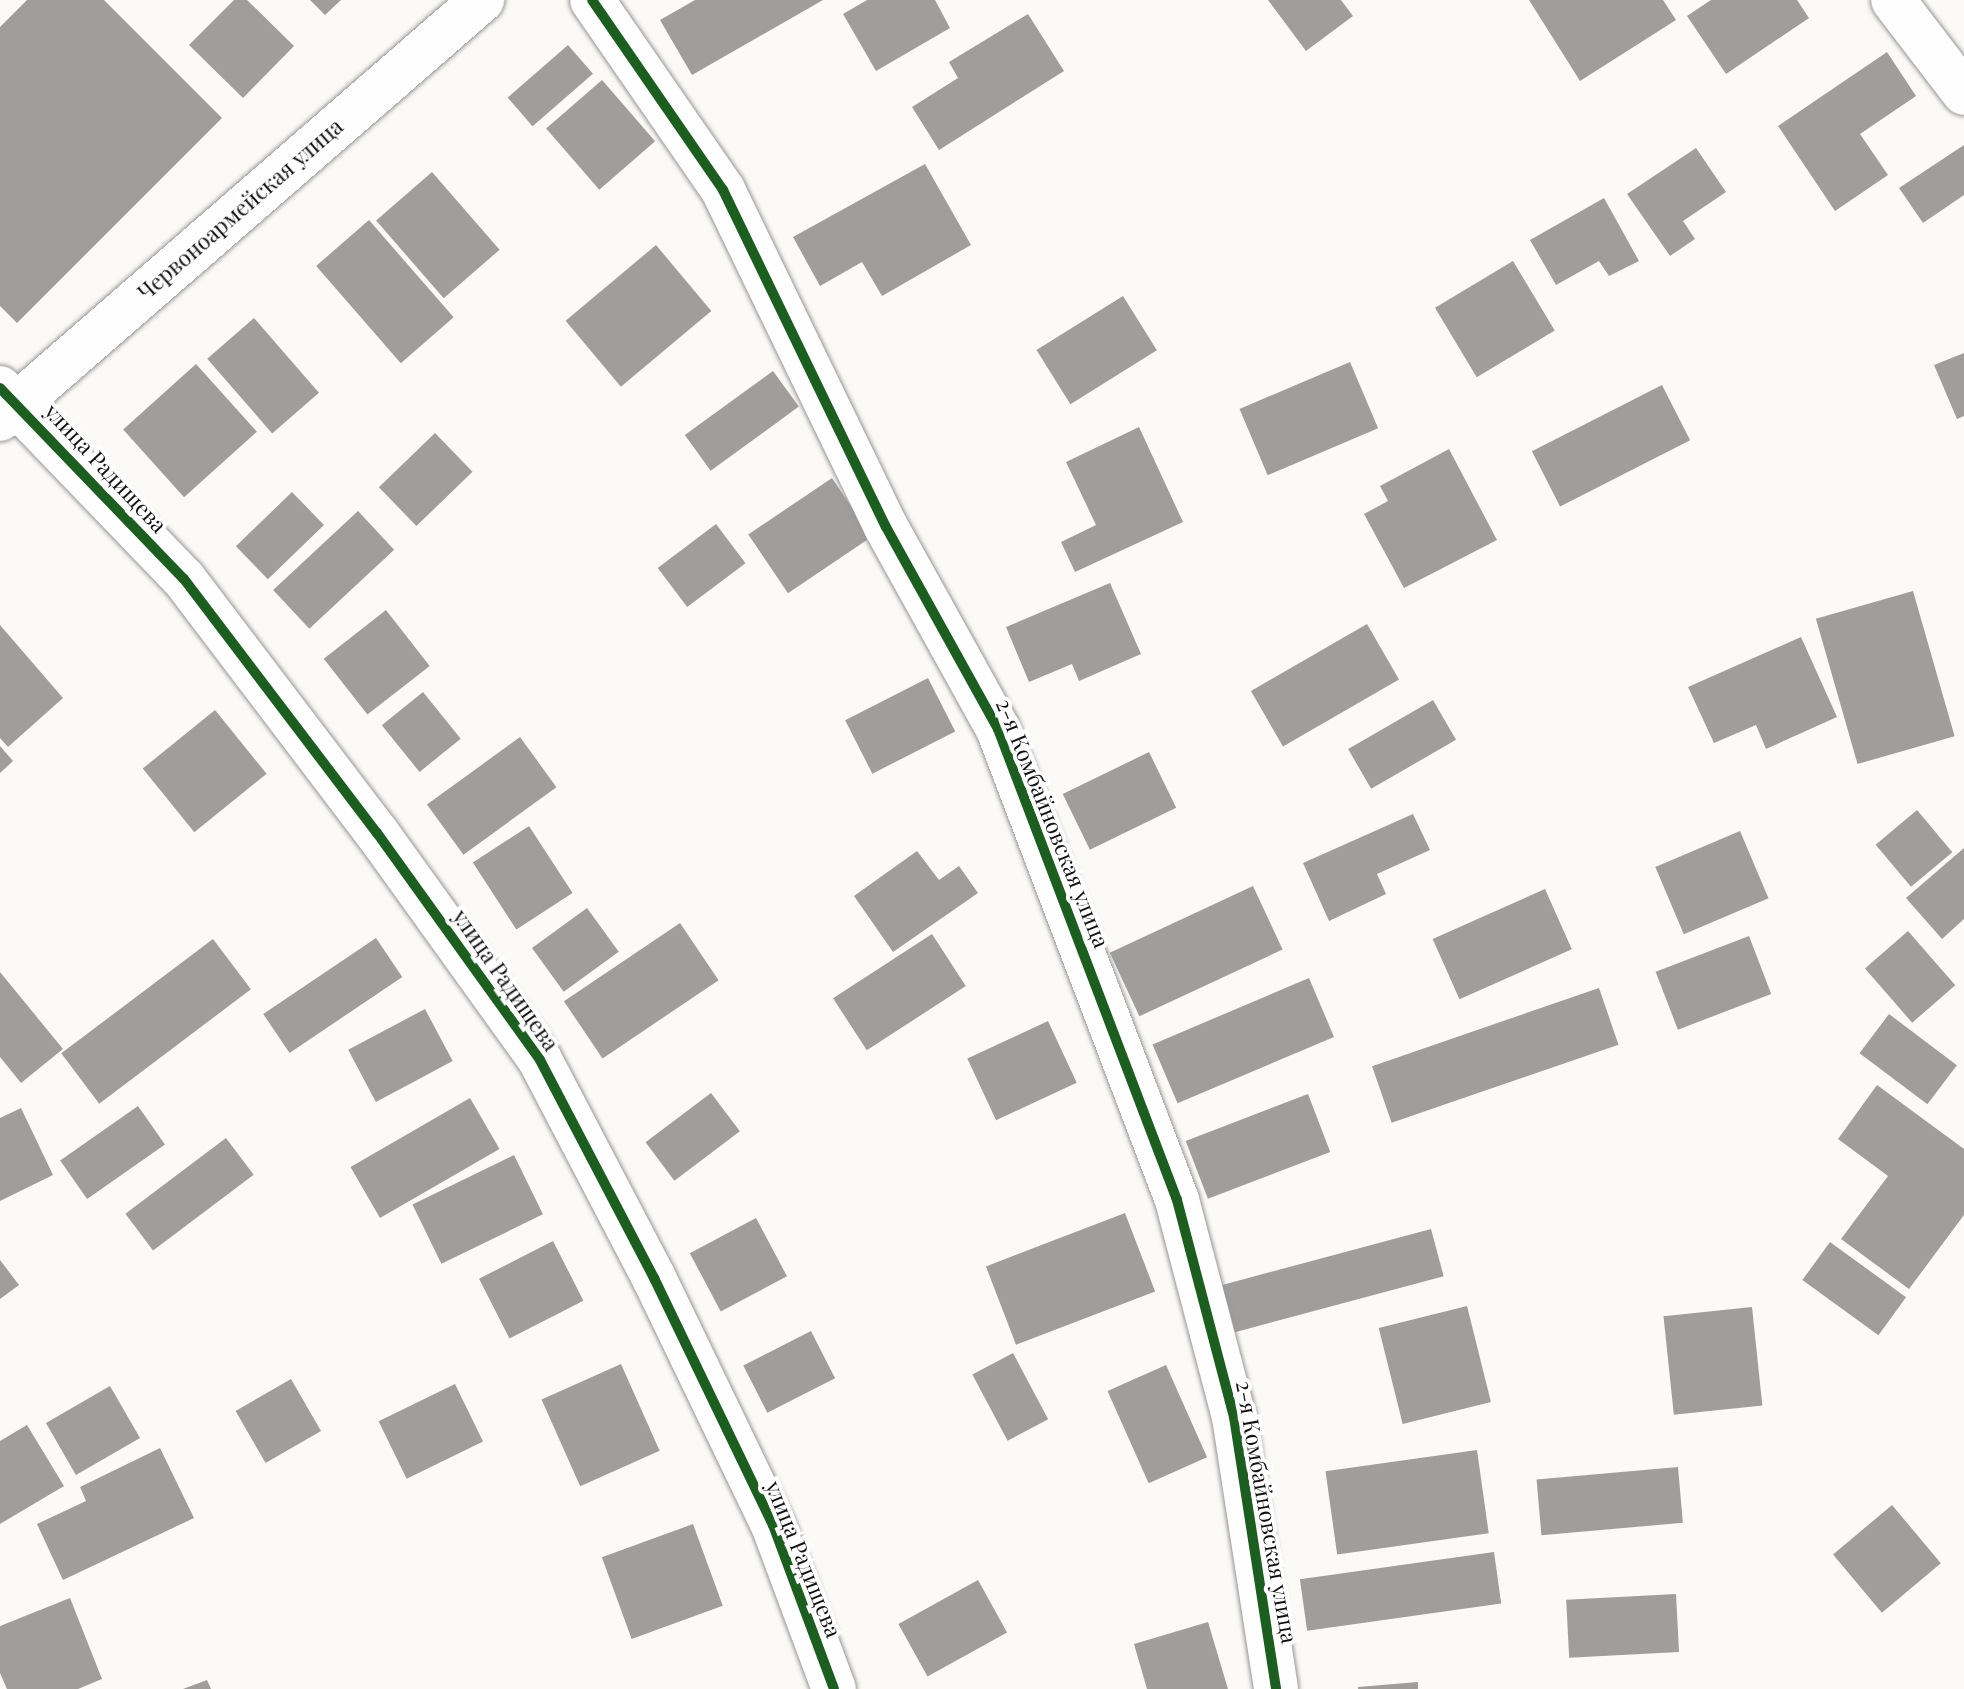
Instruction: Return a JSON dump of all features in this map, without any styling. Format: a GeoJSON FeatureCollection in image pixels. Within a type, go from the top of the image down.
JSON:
{"type":"FeatureCollection","features":[{"type":"Feature","properties":{"kind":"street","name":"2-я Комбайновская улица"},"geometry":{"type":"LineString","coordinates":[[592,0],[723,190],[886,527],[998,729],[1177,1200],[1234,1417],[1276,1689]]}},
{"type":"Feature","properties":{"kind":"street"},"geometry":{"type":"LineString","coordinates":[[1893,0],[1964,93]]}},
{"type":"Feature","properties":{"kind":"street","name":"Червоноармейская улица"},"geometry":{"type":"LineString","coordinates":[[6,403],[470,4]]}},
{"type":"Feature","properties":{"kind":"street","name":"улица Радищева"},"geometry":{"type":"LineString","coordinates":[[6,403],[184,579],[540,1060],[654,1278],[773,1525],[834,1689]]}},
{"type":"Feature","properties":{"kind":"building"},"geometry":{"type":"Polygon","coordinates":[[[27,0],[104,0],[222,118],[17,323],[0,306],[0,27],[27,0]]]}},
{"type":"Feature","properties":{"kind":"building"},"geometry":{"type":"Polygon","coordinates":[[[234,0],[247,0],[294,46],[243,98],[189,45],[234,0]]]}},
{"type":"Feature","properties":{"kind":"building"},"geometry":{"type":"Polygon","coordinates":[[[310,0],[341,0],[325,15],[310,0]]]}},
{"type":"Feature","properties":{"kind":"building"},"geometry":{"type":"Polygon","coordinates":[[[695,0],[823,0],[692,75],[660,20],[695,0]]]}},
{"type":"Feature","properties":{"kind":"building"},"geometry":{"type":"Polygon","coordinates":[[[867,0],[935,0],[950,28],[876,71],[843,14],[867,0]]]}},
{"type":"Feature","properties":{"kind":"building"},"geometry":{"type":"Polygon","coordinates":[[[1268,0],[1341,0],[1353,16],[1306,51],[1268,0]]]}},
{"type":"Feature","properties":{"kind":"building"},"geometry":{"type":"Polygon","coordinates":[[[1529,0],[1663,0],[1676,20],[1580,81],[1529,0]]]}},
{"type":"Feature","properties":{"kind":"building"},"geometry":{"type":"Polygon","coordinates":[[[1711,0],[1797,0],[1809,18],[1726,74],[1687,16],[1711,0]]]}},
{"type":"Feature","properties":{"kind":"building"},"geometry":{"type":"Polygon","coordinates":[[[1028,14],[1064,71],[939,150],[912,107],[958,78],[949,62],[1028,14]]]}},
{"type":"Feature","properties":{"kind":"building"},"geometry":{"type":"Polygon","coordinates":[[[568,45],[593,74],[533,126],[508,97],[568,45]]]}},
{"type":"Feature","properties":{"kind":"building"},"geometry":{"type":"Polygon","coordinates":[[[1887,52],[1916,96],[1860,134],[1888,175],[1835,211],[1778,126],[1887,52]]]}},
{"type":"Feature","properties":{"kind":"building"},"geometry":{"type":"Polygon","coordinates":[[[602,80],[655,141],[599,190],[546,129],[602,80]]]}},
{"type":"Feature","properties":{"kind":"building"},"geometry":{"type":"Polygon","coordinates":[[[1964,145],[1964,195],[1923,223],[1899,188],[1964,145]]]}},
{"type":"Feature","properties":{"kind":"building"},"geometry":{"type":"Polygon","coordinates":[[[1696,148],[1726,192],[1683,221],[1695,239],[1670,256],[1627,194],[1696,148]]]}},
{"type":"Feature","properties":{"kind":"building"},"geometry":{"type":"Polygon","coordinates":[[[925,164],[971,245],[882,296],[862,262],[820,286],[793,237],[925,164]]]}},
{"type":"Feature","properties":{"kind":"building"},"geometry":{"type":"Polygon","coordinates":[[[432,172],[500,250],[444,298],[376,221],[432,172]]]}},
{"type":"Feature","properties":{"kind":"building"},"geometry":{"type":"Polygon","coordinates":[[[1604,198],[1639,261],[1609,276],[1599,261],[1556,285],[1530,240],[1604,198]]]}},
{"type":"Feature","properties":{"kind":"building"},"geometry":{"type":"Polygon","coordinates":[[[369,220],[454,317],[401,363],[316,266],[369,220]]]}},
{"type":"Feature","properties":{"kind":"building"},"geometry":{"type":"Polygon","coordinates":[[[656,245],[711,311],[621,387],[566,321],[656,245]]]}},
{"type":"Feature","properties":{"kind":"building"},"geometry":{"type":"Polygon","coordinates":[[[1513,261],[1555,330],[1477,377],[1435,308],[1513,261]]]}},
{"type":"Feature","properties":{"kind":"building"},"geometry":{"type":"Polygon","coordinates":[[[1123,296],[1157,350],[1070,404],[1036,350],[1123,296]]]}},
{"type":"Feature","properties":{"kind":"building"},"geometry":{"type":"Polygon","coordinates":[[[254,318],[319,393],[272,433],[207,359],[254,318]]]}},
{"type":"Feature","properties":{"kind":"building"},"geometry":{"type":"Polygon","coordinates":[[[1964,353],[1964,416],[1957,419],[1934,365],[1964,353]]]}},
{"type":"Feature","properties":{"kind":"building"},"geometry":{"type":"Polygon","coordinates":[[[1350,362],[1378,428],[1268,475],[1240,409],[1350,362]]]}},
{"type":"Feature","properties":{"kind":"building"},"geometry":{"type":"Polygon","coordinates":[[[196,364],[257,432],[184,497],[123,430],[196,364]]]}},
{"type":"Feature","properties":{"kind":"building"},"geometry":{"type":"Polygon","coordinates":[[[773,371],[799,407],[711,471],[685,435],[773,371]]]}},
{"type":"Feature","properties":{"kind":"building"},"geometry":{"type":"Polygon","coordinates":[[[1662,385],[1690,440],[1560,507],[1532,451],[1662,385]]]}},
{"type":"Feature","properties":{"kind":"building"},"geometry":{"type":"Polygon","coordinates":[[[1139,427],[1183,522],[1075,572],[1061,542],[1096,525],[1066,462],[1139,427]]]}},
{"type":"Feature","properties":{"kind":"building"},"geometry":{"type":"Polygon","coordinates":[[[435,433],[473,472],[416,526],[379,487],[435,433]]]}},
{"type":"Feature","properties":{"kind":"building"},"geometry":{"type":"Polygon","coordinates":[[[1449,449],[1497,540],[1404,588],[1364,514],[1388,501],[1380,486],[1449,449]]]}},
{"type":"Feature","properties":{"kind":"building"},"geometry":{"type":"Polygon","coordinates":[[[832,478],[872,537],[788,593],[748,534],[832,478]]]}},
{"type":"Feature","properties":{"kind":"building"},"geometry":{"type":"Polygon","coordinates":[[[292,492],[324,525],[268,579],[236,546],[292,492]]]}},
{"type":"Feature","properties":{"kind":"building"},"geometry":{"type":"Polygon","coordinates":[[[358,511],[394,550],[309,629],[273,590],[358,511]]]}},
{"type":"Feature","properties":{"kind":"building"},"geometry":{"type":"Polygon","coordinates":[[[716,524],[745,563],[687,607],[658,568],[716,524]]]}},
{"type":"Feature","properties":{"kind":"building"},"geometry":{"type":"Polygon","coordinates":[[[1110,583],[1141,654],[1079,681],[1072,664],[1029,682],[1006,627],[1110,583]]]}},
{"type":"Feature","properties":{"kind":"building"},"geometry":{"type":"Polygon","coordinates":[[[1913,591],[1955,736],[1858,764],[1816,619],[1913,591]]]}},
{"type":"Feature","properties":{"kind":"building"},"geometry":{"type":"Polygon","coordinates":[[[386,610],[430,666],[367,715],[324,659],[386,610]]]}},
{"type":"Feature","properties":{"kind":"building"},"geometry":{"type":"Polygon","coordinates":[[[1367,624],[1399,679],[1283,746],[1251,691],[1367,624]]]}},
{"type":"Feature","properties":{"kind":"building"},"geometry":{"type":"Polygon","coordinates":[[[0,625],[63,698],[8,747],[0,738],[0,625]]]}},
{"type":"Feature","properties":{"kind":"building"},"geometry":{"type":"Polygon","coordinates":[[[1801,637],[1837,717],[1766,749],[1756,725],[1714,743],[1688,687],[1801,637]]]}},
{"type":"Feature","properties":{"kind":"building"},"geometry":{"type":"Polygon","coordinates":[[[928,678],[955,731],[872,774],[845,720],[928,678]]]}},
{"type":"Feature","properties":{"kind":"building"},"geometry":{"type":"Polygon","coordinates":[[[423,692],[461,739],[420,772],[382,725],[423,692]]]}},
{"type":"Feature","properties":{"kind":"building"},"geometry":{"type":"Polygon","coordinates":[[[1433,700],[1456,740],[1371,789],[1348,749],[1433,700]]]}},
{"type":"Feature","properties":{"kind":"building"},"geometry":{"type":"Polygon","coordinates":[[[215,710],[267,774],[194,832],[143,769],[215,710]]]}},
{"type":"Feature","properties":{"kind":"building"},"geometry":{"type":"Polygon","coordinates":[[[520,737],[556,787],[463,855],[427,805],[520,737]]]}},
{"type":"Feature","properties":{"kind":"building"},"geometry":{"type":"Polygon","coordinates":[[[0,746],[13,761],[0,773],[0,746]]]}},
{"type":"Feature","properties":{"kind":"building"},"geometry":{"type":"Polygon","coordinates":[[[1149,752],[1176,808],[1090,850],[1063,794],[1149,752]]]}},
{"type":"Feature","properties":{"kind":"building"},"geometry":{"type":"Polygon","coordinates":[[[1917,810],[1952,852],[1911,887],[1876,845],[1917,810]]]}},
{"type":"Feature","properties":{"kind":"building"},"geometry":{"type":"Polygon","coordinates":[[[1413,814],[1430,850],[1377,874],[1386,894],[1329,921],[1303,863],[1413,814]]]}},
{"type":"Feature","properties":{"kind":"building"},"geometry":{"type":"Polygon","coordinates":[[[529,826],[573,893],[516,930],[473,862],[529,826]]]}},
{"type":"Feature","properties":{"kind":"building"},"geometry":{"type":"Polygon","coordinates":[[[1740,831],[1769,898],[1684,934],[1655,867],[1740,831]]]}},
{"type":"Feature","properties":{"kind":"building"},"geometry":{"type":"Polygon","coordinates":[[[1964,848],[1964,919],[1942,939],[1906,898],[1964,848]]]}},
{"type":"Feature","properties":{"kind":"building"},"geometry":{"type":"Polygon","coordinates":[[[917,851],[939,880],[959,866],[978,893],[893,952],[854,896],[917,851]]]}},
{"type":"Feature","properties":{"kind":"building"},"geometry":{"type":"Polygon","coordinates":[[[1253,886],[1283,949],[1139,1016],[1110,953],[1253,886]]]}},
{"type":"Feature","properties":{"kind":"building"},"geometry":{"type":"Polygon","coordinates":[[[1545,889],[1572,949],[1459,999],[1433,939],[1545,889]]]}},
{"type":"Feature","properties":{"kind":"building"},"geometry":{"type":"Polygon","coordinates":[[[587,908],[619,952],[564,992],[532,948],[587,908]]]}},
{"type":"Feature","properties":{"kind":"building"},"geometry":{"type":"Polygon","coordinates":[[[680,923],[719,980],[603,1058],[564,1001],[680,923]]]}},
{"type":"Feature","properties":{"kind":"building"},"geometry":{"type":"Polygon","coordinates":[[[1908,931],[1955,985],[1912,1023],[1865,968],[1908,931]]]}},
{"type":"Feature","properties":{"kind":"building"},"geometry":{"type":"Polygon","coordinates":[[[932,934],[966,986],[867,1050],[833,998],[932,934]]]}},
{"type":"Feature","properties":{"kind":"building"},"geometry":{"type":"Polygon","coordinates":[[[1749,936],[1771,994],[1678,1030],[1656,972],[1749,936]]]}},
{"type":"Feature","properties":{"kind":"building"},"geometry":{"type":"Polygon","coordinates":[[[376,938],[402,977],[290,1053],[263,1014],[376,938]]]}},
{"type":"Feature","properties":{"kind":"building"},"geometry":{"type":"Polygon","coordinates":[[[213,939],[251,989],[99,1104],[61,1053],[213,939]]]}},
{"type":"Feature","properties":{"kind":"building"},"geometry":{"type":"Polygon","coordinates":[[[0,972],[63,1049],[21,1083],[0,1057],[0,972]]]}},
{"type":"Feature","properties":{"kind":"building"},"geometry":{"type":"Polygon","coordinates":[[[1309,978],[1334,1037],[1178,1103],[1153,1044],[1309,978]]]}},
{"type":"Feature","properties":{"kind":"building"},"geometry":{"type":"Polygon","coordinates":[[[1599,988],[1619,1045],[1392,1123],[1372,1066],[1599,988]]]}},
{"type":"Feature","properties":{"kind":"building"},"geometry":{"type":"Polygon","coordinates":[[[425,1009],[453,1061],[376,1102],[348,1050],[425,1009]]]}},
{"type":"Feature","properties":{"kind":"building"},"geometry":{"type":"Polygon","coordinates":[[[1889,1014],[1957,1065],[1927,1104],[1860,1053],[1889,1014]]]}},
{"type":"Feature","properties":{"kind":"building"},"geometry":{"type":"Polygon","coordinates":[[[1048,1021],[1077,1083],[996,1120],[967,1059],[1048,1021]]]}},
{"type":"Feature","properties":{"kind":"building"},"geometry":{"type":"Polygon","coordinates":[[[1877,1085],[1964,1149],[1964,1215],[1909,1289],[1841,1239],[1888,1176],[1838,1139],[1877,1085]]]}},
{"type":"Feature","properties":{"kind":"building"},"geometry":{"type":"Polygon","coordinates":[[[711,1093],[740,1131],[674,1181],[646,1142],[711,1093]]]}},
{"type":"Feature","properties":{"kind":"building"},"geometry":{"type":"Polygon","coordinates":[[[1308,1094],[1330,1152],[1208,1199],[1186,1141],[1308,1094]]]}},
{"type":"Feature","properties":{"kind":"building"},"geometry":{"type":"Polygon","coordinates":[[[470,1098],[500,1149],[380,1218],[350,1167],[470,1098]]]}},
{"type":"Feature","properties":{"kind":"building"},"geometry":{"type":"Polygon","coordinates":[[[138,1106],[165,1145],[87,1199],[60,1160],[138,1106]]]}},
{"type":"Feature","properties":{"kind":"building"},"geometry":{"type":"Polygon","coordinates":[[[21,1108],[53,1175],[0,1201],[0,1118],[21,1108]]]}},
{"type":"Feature","properties":{"kind":"building"},"geometry":{"type":"Polygon","coordinates":[[[226,1138],[254,1175],[153,1251],[125,1214],[226,1138]]]}},
{"type":"Feature","properties":{"kind":"building"},"geometry":{"type":"Polygon","coordinates":[[[514,1155],[543,1214],[441,1264],[412,1205],[514,1155]]]}},
{"type":"Feature","properties":{"kind":"building"},"geometry":{"type":"Polygon","coordinates":[[[1125,1213],[1155,1291],[1016,1345],[986,1266],[1125,1213]]]}},
{"type":"Feature","properties":{"kind":"building"},"geometry":{"type":"Polygon","coordinates":[[[756,1218],[787,1276],[721,1311],[690,1253],[756,1218]]]}},
{"type":"Feature","properties":{"kind":"building"},"geometry":{"type":"Polygon","coordinates":[[[1431,1229],[1444,1276],[1235,1332],[1222,1285],[1431,1229]]]}},
{"type":"Feature","properties":{"kind":"building"},"geometry":{"type":"Polygon","coordinates":[[[553,1241],[583,1301],[509,1338],[479,1279],[553,1241]]]}},
{"type":"Feature","properties":{"kind":"building"},"geometry":{"type":"Polygon","coordinates":[[[1830,1242],[1906,1297],[1878,1335],[1802,1280],[1830,1242]]]}},
{"type":"Feature","properties":{"kind":"building"},"geometry":{"type":"Polygon","coordinates":[[[0,1260],[19,1285],[0,1299],[0,1260]]]}},
{"type":"Feature","properties":{"kind":"building"},"geometry":{"type":"Polygon","coordinates":[[[1467,1306],[1491,1402],[1403,1424],[1379,1328],[1467,1306]]]}},
{"type":"Feature","properties":{"kind":"building"},"geometry":{"type":"Polygon","coordinates":[[[1752,1307],[1762,1405],[1674,1415],[1663,1316],[1752,1307]]]}},
{"type":"Feature","properties":{"kind":"building"},"geometry":{"type":"Polygon","coordinates":[[[811,1331],[835,1378],[767,1413],[743,1366],[811,1331]]]}},
{"type":"Feature","properties":{"kind":"building"},"geometry":{"type":"Polygon","coordinates":[[[1013,1353],[1048,1419],[1008,1441],[972,1375],[1013,1353]]]}},
{"type":"Feature","properties":{"kind":"building"},"geometry":{"type":"Polygon","coordinates":[[[621,1364],[660,1451],[580,1486],[542,1399],[621,1364]]]}},
{"type":"Feature","properties":{"kind":"building"},"geometry":{"type":"Polygon","coordinates":[[[1166,1365],[1207,1457],[1149,1483],[1108,1391],[1166,1365]]]}},
{"type":"Feature","properties":{"kind":"building"},"geometry":{"type":"Polygon","coordinates":[[[291,1379],[321,1431],[266,1463],[236,1411],[291,1379]]]}},
{"type":"Feature","properties":{"kind":"building"},"geometry":{"type":"Polygon","coordinates":[[[455,1384],[483,1442],[407,1479],[379,1421],[455,1384]]]}},
{"type":"Feature","properties":{"kind":"building"},"geometry":{"type":"Polygon","coordinates":[[[110,1386],[140,1438],[76,1475],[46,1423],[110,1386]]]}},
{"type":"Feature","properties":{"kind":"building"},"geometry":{"type":"Polygon","coordinates":[[[27,1425],[64,1486],[0,1524],[0,1441],[27,1425]]]}},
{"type":"Feature","properties":{"kind":"building"},"geometry":{"type":"Polygon","coordinates":[[[160,1448],[194,1518],[63,1580],[37,1524],[86,1501],[80,1487],[160,1448]]]}},
{"type":"Feature","properties":{"kind":"building"},"geometry":{"type":"Polygon","coordinates":[[[1477,1450],[1489,1533],[1337,1554],[1325,1471],[1477,1450]]]}},
{"type":"Feature","properties":{"kind":"building"},"geometry":{"type":"Polygon","coordinates":[[[1678,1467],[1683,1523],[1541,1535],[1537,1479],[1678,1467]]]}},
{"type":"Feature","properties":{"kind":"building"},"geometry":{"type":"Polygon","coordinates":[[[1892,1505],[1941,1563],[1882,1613],[1833,1554],[1892,1505]]]}},
{"type":"Feature","properties":{"kind":"building"},"geometry":{"type":"Polygon","coordinates":[[[693,1524],[723,1606],[632,1639],[602,1557],[693,1524]]]}},
{"type":"Feature","properties":{"kind":"building"},"geometry":{"type":"Polygon","coordinates":[[[1494,1552],[1501,1603],[1307,1631],[1300,1579],[1494,1552]]]}},
{"type":"Feature","properties":{"kind":"building"},"geometry":{"type":"Polygon","coordinates":[[[978,1580],[1007,1632],[927,1677],[898,1624],[978,1580]]]}},
{"type":"Feature","properties":{"kind":"building"},"geometry":{"type":"Polygon","coordinates":[[[1676,1594],[1679,1652],[1569,1658],[1566,1600],[1676,1594]]]}},
{"type":"Feature","properties":{"kind":"building"},"geometry":{"type":"Polygon","coordinates":[[[70,1598],[102,1679],[78,1689],[7,1689],[0,1673],[0,1626],[70,1598]]]}},
{"type":"Feature","properties":{"kind":"building"},"geometry":{"type":"Polygon","coordinates":[[[1208,1622],[1228,1689],[1147,1689],[1134,1644],[1208,1622]]]}},
{"type":"Feature","properties":{"kind":"building"},"geometry":{"type":"Polygon","coordinates":[[[207,1680],[211,1689],[183,1689],[207,1680]]]}},
{"type":"Feature","properties":{"kind":"building"},"geometry":{"type":"Polygon","coordinates":[[[1418,1682],[1418,1689],[1358,1689],[1358,1687],[1418,1682]]]}},
{"type":"Feature","properties":{"kind":"cycle path"},"geometry":{"type":"LineString","coordinates":[[592,0],[723,190],[886,527],[998,729],[1177,1200],[1234,1417],[1276,1689]]}},
{"type":"Feature","properties":{"kind":"cycle path"},"geometry":{"type":"LineString","coordinates":[[0,388],[184,579],[377,833],[540,1060],[654,1278],[773,1525],[834,1689]]}}]}
